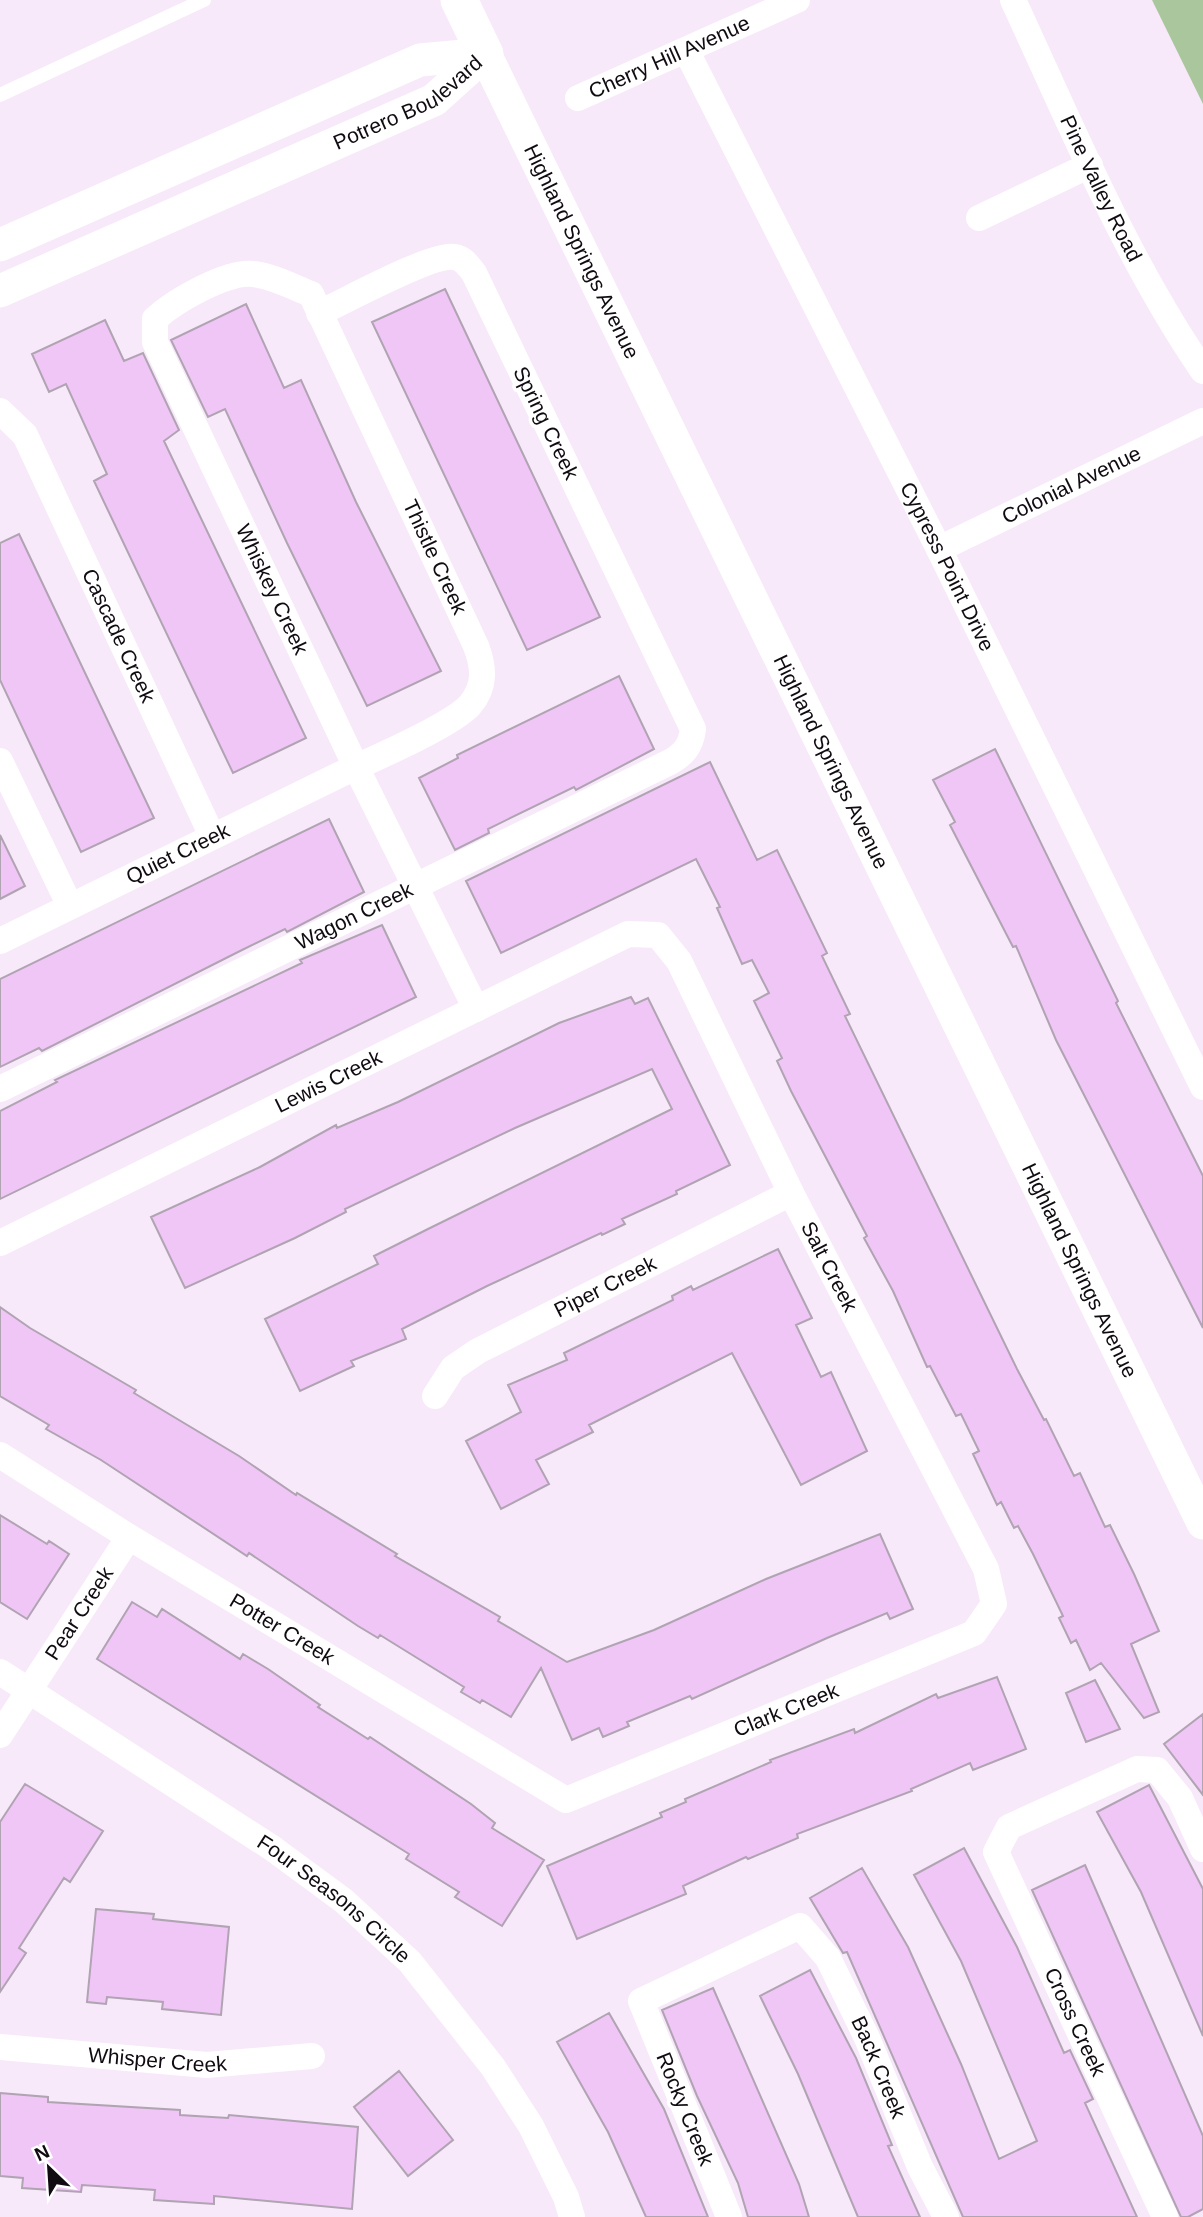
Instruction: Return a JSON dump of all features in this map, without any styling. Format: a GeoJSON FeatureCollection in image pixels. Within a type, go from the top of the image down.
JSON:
{"type":"FeatureCollection","features":[{"type":"Feature","properties":{"kind":"main road","name":"Highland Springs Avenue"},"geometry":{"type":"LineString","coordinates":[[459,0],[485,54]]}},
{"type":"Feature","properties":{"kind":"street","name":"Cherry Hill Avenue"},"geometry":{"type":"LineString","coordinates":[[579,98],[797,0]]}},
{"type":"Feature","properties":{"kind":"street","name":"Pine Valley Road"},"geometry":{"type":"LineString","coordinates":[[1013,0],[1090,165],[1175,330],[1203,371]]}},
{"type":"Feature","properties":{"kind":"street","name":"Cypress Point Drive"},"geometry":{"type":"LineString","coordinates":[[686,50],[1194,1044],[1203,1087]]}},
{"type":"Feature","properties":{"kind":"street","name":"Potrero Boulevard"},"geometry":{"type":"LineString","coordinates":[[0,245],[420,60],[485,54]]}},
{"type":"Feature","properties":{"kind":"street","name":"Potrero Boulevard"},"geometry":{"type":"LineString","coordinates":[[0,291],[433,100],[485,54]]}},
{"type":"Feature","properties":{"kind":"street","name":"Highland Springs Avenue"},"geometry":{"type":"LineString","coordinates":[[485,54],[1203,1523]]}},
{"type":"Feature","properties":{"kind":"street"},"geometry":{"type":"LineString","coordinates":[[979,218],[1090,165]]}},
{"type":"Feature","properties":{"kind":"street","name":"Spring Creek"},"geometry":{"type":"LineString","coordinates":[[315,303],[424,264],[451,256],[462,259],[474,273],[693,729]]}},
{"type":"Feature","properties":{"kind":"street","name":"Whiskey Creek"},"geometry":{"type":"LineString","coordinates":[[315,303],[253,274],[238,275],[167,308],[155,318],[153,331],[168,372],[356,767],[476,1009]]}},
{"type":"Feature","properties":{"kind":"street","name":"Thistle Creek"},"geometry":{"type":"LineString","coordinates":[[315,303],[483,663],[480,691],[469,706],[454,717],[356,767]]}},
{"type":"Feature","properties":{"kind":"street","name":"Cascade Creek"},"geometry":{"type":"LineString","coordinates":[[0,411],[25,435],[212,836]]}},
{"type":"Feature","properties":{"kind":"street","name":"Colonial Avenue"},"geometry":{"type":"LineString","coordinates":[[939,549],[1203,421]]}},
{"type":"Feature","properties":{"kind":"street","name":"Wagon Creek"},"geometry":{"type":"LineString","coordinates":[[0,1089],[672,761],[684,753],[692,739],[693,729]]}},
{"type":"Feature","properties":{"kind":"street"},"geometry":{"type":"LineString","coordinates":[[0,761],[70,906]]}},
{"type":"Feature","properties":{"kind":"street","name":"Quiet Creek"},"geometry":{"type":"LineString","coordinates":[[0,941],[356,767]]}},
{"type":"Feature","properties":{"kind":"street","name":"Lewis Creek"},"geometry":{"type":"LineString","coordinates":[[0,1243],[628,934],[658,935]]}},
{"type":"Feature","properties":{"kind":"street","name":"Salt Creek"},"geometry":{"type":"LineString","coordinates":[[658,935],[679,961],[791,1194],[986,1569],[994,1604]]}},
{"type":"Feature","properties":{"kind":"street","name":"Piper Creek"},"geometry":{"type":"LineString","coordinates":[[435,1396],[453,1368],[478,1351],[791,1194]]}},
{"type":"Feature","properties":{"kind":"street","name":"Potter Creek"},"geometry":{"type":"LineString","coordinates":[[0,1455],[129,1537],[566,1800]]}},
{"type":"Feature","properties":{"kind":"street","name":"Pear Creek"},"geometry":{"type":"LineString","coordinates":[[0,1735],[129,1537]]}},
{"type":"Feature","properties":{"kind":"street","name":"Clark Creek"},"geometry":{"type":"LineString","coordinates":[[566,1800],[974,1633],[994,1604]]}},
{"type":"Feature","properties":{"kind":"street","name":"Four Seasons Circle"},"geometry":{"type":"LineString","coordinates":[[0,1672],[272,1848],[344,1901],[410,1962],[493,2067],[531,2126],[572,2217]]}},
{"type":"Feature","properties":{"kind":"street","name":"Cross Creek"},"geometry":{"type":"LineString","coordinates":[[1165,2217],[996,1852],[1009,1827],[1137,1769],[1157,1770],[1180,1798],[1203,1849]]}},
{"type":"Feature","properties":{"kind":"street","name":"Back Creek"},"geometry":{"type":"LineString","coordinates":[[641,2001],[800,1926],[828,1958],[867,2038],[920,2167],[946,2217]]}},
{"type":"Feature","properties":{"kind":"street","name":"Rocky Creek"},"geometry":{"type":"LineString","coordinates":[[641,2001],[729,2217]]}},
{"type":"Feature","properties":{"kind":"street","name":"Whisper Creek"},"geometry":{"type":"LineString","coordinates":[[0,2047],[207,2065],[312,2056]]}},
{"type":"Feature","properties":{"kind":"lane"},"geometry":{"type":"LineString","coordinates":[[0,95],[204,0]]}},
{"type":"Feature","properties":{"kind":"green space"},"geometry":{"type":"Polygon","coordinates":[[[1152,0],[1203,0],[1203,104],[1152,0]]]}},
{"type":"Feature","properties":{"kind":"building"},"geometry":{"type":"Polygon","coordinates":[[[445,289],[600,617],[527,650],[372,322],[445,289]]]}},
{"type":"Feature","properties":{"kind":"building"},"geometry":{"type":"Polygon","coordinates":[[[246,304],[284,388],[301,380],[356,502],[441,671],[367,706],[225,409],[208,417],[171,340],[246,304]]]}},
{"type":"Feature","properties":{"kind":"building"},"geometry":{"type":"Polygon","coordinates":[[[105,320],[124,361],[143,353],[179,430],[164,441],[306,738],[233,773],[94,481],[107,474],[66,384],[49,392],[32,354],[105,320]]]}},
{"type":"Feature","properties":{"kind":"building"},"geometry":{"type":"Polygon","coordinates":[[[19,534],[154,818],[81,852],[0,680],[0,543],[19,534]]]}},
{"type":"Feature","properties":{"kind":"building"},"geometry":{"type":"Polygon","coordinates":[[[619,676],[654,749],[576,790],[574,787],[488,829],[489,833],[455,850],[419,778],[458,758],[457,755],[619,676]]]}},
{"type":"Feature","properties":{"kind":"building"},"geometry":{"type":"Polygon","coordinates":[[[995,749],[1118,1001],[1116,1003],[1203,1176],[1203,1328],[1056,1040],[1016,946],[1013,947],[950,825],[955,822],[933,780],[995,749]]]}},
{"type":"Feature","properties":{"kind":"building"},"geometry":{"type":"Polygon","coordinates":[[[710,762],[757,860],[777,850],[827,953],[822,956],[850,1014],[845,1016],[1017,1369],[1074,1476],[1080,1473],[1105,1527],[1110,1525],[1134,1574],[1159,1631],[1131,1644],[1159,1712],[1144,1718],[1101,1663],[1090,1670],[1076,1640],[1071,1643],[1059,1618],[1063,1616],[1033,1554],[1018,1526],[1014,1528],[1001,1502],[997,1505],[973,1454],[979,1451],[961,1414],[956,1416],[930,1366],[927,1367],[893,1291],[864,1238],[867,1236],[791,1091],[777,1061],[782,1058],[754,1001],[769,993],[752,960],[742,964],[717,908],[720,907],[696,859],[501,953],[466,881],[710,762]]]}},
{"type":"Feature","properties":{"kind":"building"},"geometry":{"type":"Polygon","coordinates":[[[329,819],[364,892],[42,1051],[39,1048],[0,1067],[0,979],[329,819]]]}},
{"type":"Feature","properties":{"kind":"building"},"geometry":{"type":"Polygon","coordinates":[[[0,835],[25,886],[0,899],[0,835]]]}},
{"type":"Feature","properties":{"kind":"building"},"geometry":{"type":"Polygon","coordinates":[[[382,925],[416,997],[0,1199],[0,1111],[57,1082],[55,1080],[302,963],[300,960],[382,925]]]}},
{"type":"Feature","properties":{"kind":"building"},"geometry":{"type":"Polygon","coordinates":[[[631,997],[635,1004],[648,998],[730,1165],[676,1191],[677,1194],[622,1219],[625,1224],[487,1286],[402,1329],[406,1339],[351,1361],[354,1366],[300,1391],[265,1319],[378,1264],[374,1256],[672,1109],[652,1069],[515,1128],[345,1209],[346,1212],[295,1238],[185,1288],[151,1217],[260,1167],[336,1125],[337,1128],[398,1102],[559,1023],[631,997]]]}},
{"type":"Feature","properties":{"kind":"building"},"geometry":{"type":"Polygon","coordinates":[[[778,1249],[812,1318],[796,1325],[821,1377],[831,1372],[867,1451],[801,1485],[732,1353],[589,1425],[593,1432],[536,1460],[549,1484],[501,1509],[466,1441],[521,1412],[508,1385],[567,1360],[564,1353],[673,1300],[672,1296],[691,1286],[693,1290],[778,1249]]]}},
{"type":"Feature","properties":{"kind":"building"},"geometry":{"type":"Polygon","coordinates":[[[0,1307],[30,1328],[136,1390],[134,1393],[239,1456],[296,1495],[297,1493],[397,1554],[395,1556],[500,1617],[498,1621],[567,1662],[654,1630],[766,1579],[880,1534],[913,1609],[890,1619],[887,1613],[692,1699],[690,1696],[627,1722],[629,1726],[603,1737],[599,1728],[572,1740],[541,1668],[511,1717],[482,1700],[480,1703],[461,1692],[464,1687],[380,1635],[378,1638],[358,1626],[249,1553],[247,1556],[101,1460],[46,1429],[49,1425],[0,1396],[0,1307]]]}},
{"type":"Feature","properties":{"kind":"building"},"geometry":{"type":"Polygon","coordinates":[[[0,1515],[47,1544],[49,1541],[69,1554],[27,1619],[0,1602],[0,1515]]]}},
{"type":"Feature","properties":{"kind":"building"},"geometry":{"type":"Polygon","coordinates":[[[132,1602],[157,1617],[162,1609],[240,1659],[243,1654],[268,1669],[320,1705],[318,1707],[368,1739],[370,1737],[471,1804],[495,1823],[492,1828],[544,1860],[502,1926],[455,1897],[459,1892],[406,1859],[409,1854],[97,1659],[132,1602]]]}},
{"type":"Feature","properties":{"kind":"building"},"geometry":{"type":"Polygon","coordinates":[[[997,1677],[1026,1749],[973,1770],[970,1763],[911,1789],[912,1791],[797,1834],[798,1838],[748,1859],[746,1857],[683,1886],[686,1894],[577,1939],[547,1866],[662,1817],[660,1813],[686,1802],[685,1799],[771,1762],[770,1760],[854,1729],[855,1733],[936,1694],[938,1698],[997,1677]]]}},
{"type":"Feature","properties":{"kind":"building"},"geometry":{"type":"Polygon","coordinates":[[[1095,1680],[1120,1729],[1086,1742],[1066,1693],[1095,1680]]]}},
{"type":"Feature","properties":{"kind":"building"},"geometry":{"type":"Polygon","coordinates":[[[1203,1714],[1203,1795],[1164,1744],[1203,1714]]]}},
{"type":"Feature","properties":{"kind":"building"},"geometry":{"type":"Polygon","coordinates":[[[25,1784],[103,1831],[70,1882],[64,1878],[19,1948],[26,1953],[0,1992],[0,1822],[25,1784]]]}},
{"type":"Feature","properties":{"kind":"building"},"geometry":{"type":"Polygon","coordinates":[[[1149,1785],[1203,1889],[1203,2036],[1141,1892],[1097,1812],[1149,1785]]]}},
{"type":"Feature","properties":{"kind":"building"},"geometry":{"type":"Polygon","coordinates":[[[964,1848],[1017,1947],[1064,2053],[1070,2050],[1093,2099],[1085,2103],[1137,2217],[963,2217],[847,1952],[843,1953],[810,1898],[862,1868],[908,1947],[961,2064],[999,2159],[1037,2141],[961,1961],[914,1875],[964,1848]]]}},
{"type":"Feature","properties":{"kind":"building"},"geometry":{"type":"Polygon","coordinates":[[[1085,1865],[1203,2136],[1203,2209],[1188,2217],[1181,2217],[1032,1890],[1085,1865]]]}},
{"type":"Feature","properties":{"kind":"building"},"geometry":{"type":"Polygon","coordinates":[[[96,1909],[154,1914],[153,1919],[229,1927],[221,2015],[162,2009],[163,2002],[107,1997],[106,2004],[87,2002],[96,1909]]]}},
{"type":"Feature","properties":{"kind":"building"},"geometry":{"type":"Polygon","coordinates":[[[810,1970],[856,2058],[892,2145],[888,2146],[920,2217],[858,2217],[798,2074],[760,1996],[810,1970]]]}},
{"type":"Feature","properties":{"kind":"building"},"geometry":{"type":"Polygon","coordinates":[[[713,1988],[799,2184],[809,2217],[748,2217],[738,2183],[697,2096],[662,2010],[713,1988]]]}},
{"type":"Feature","properties":{"kind":"building"},"geometry":{"type":"Polygon","coordinates":[[[609,2013],[664,2109],[708,2217],[646,2217],[608,2132],[557,2042],[609,2013]]]}},
{"type":"Feature","properties":{"kind":"building"},"geometry":{"type":"Polygon","coordinates":[[[399,2071],[453,2140],[408,2176],[354,2107],[399,2071]]]}},
{"type":"Feature","properties":{"kind":"building"},"geometry":{"type":"Polygon","coordinates":[[[0,2093],[48,2097],[48,2102],[180,2110],[180,2115],[228,2118],[229,2115],[358,2127],[352,2209],[214,2196],[214,2204],[154,2200],[155,2190],[82,2185],[81,2192],[22,2188],[23,2178],[0,2176],[0,2093]]]}}]}
